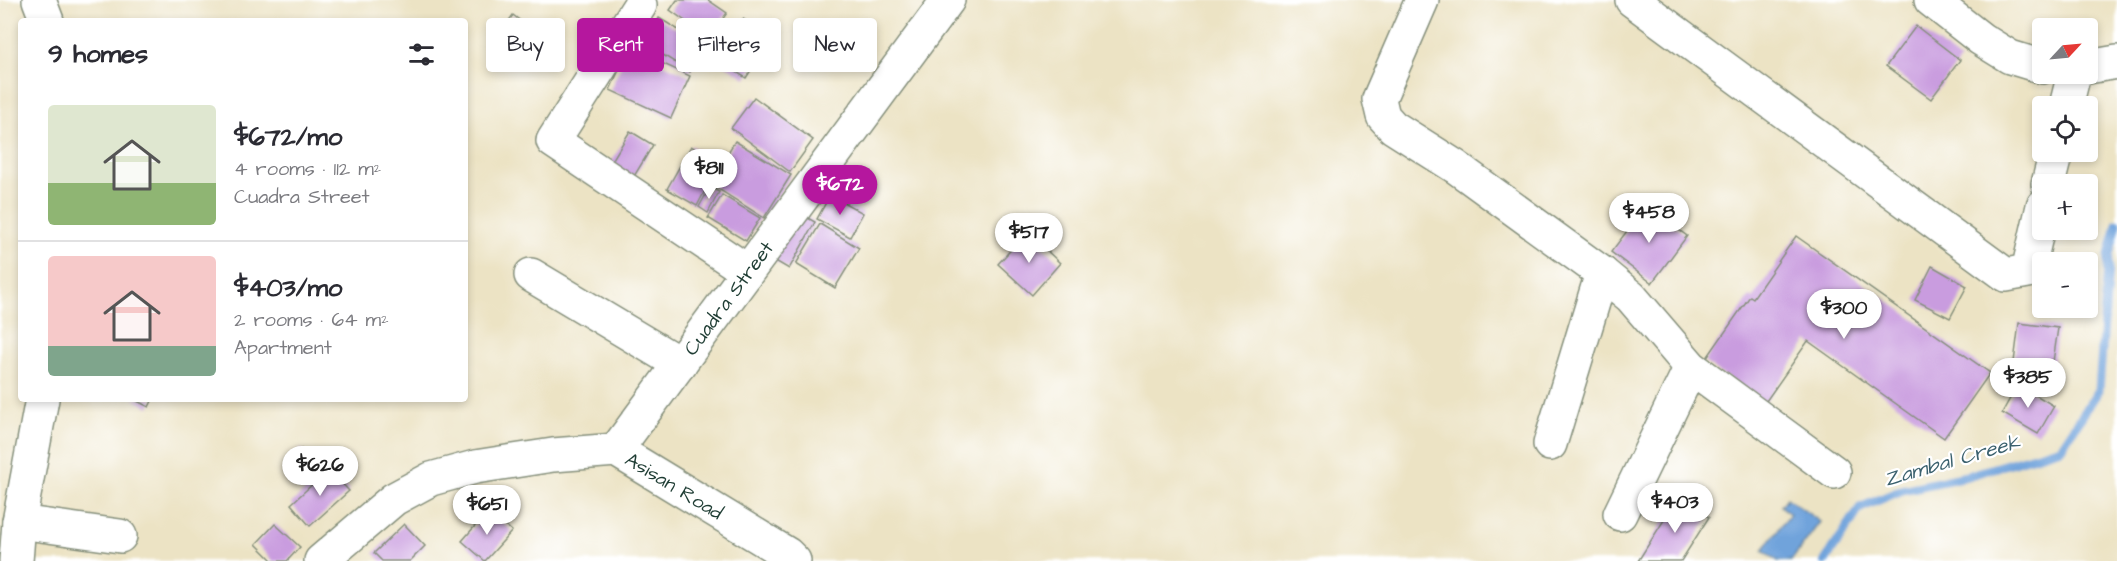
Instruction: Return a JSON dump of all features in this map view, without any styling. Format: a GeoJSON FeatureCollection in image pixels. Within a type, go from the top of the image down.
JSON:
{"type":"FeatureCollection","features":[{"type":"Feature","properties":{"kind":"street"},"geometry":{"type":"LineString","coordinates":[[39,0],[45,18]]}},
{"type":"Feature","properties":{"kind":"street","name":"Cuadra Street"},"geometry":{"type":"LineString","coordinates":[[616,450],[948,0]]}},
{"type":"Feature","properties":{"kind":"street"},"geometry":{"type":"LineString","coordinates":[[1422,0],[1379,99],[1383,116],[1393,127],[1456,167],[1602,273],[1631,297],[1691,368],[1834,472]]}},
{"type":"Feature","properties":{"kind":"street"},"geometry":{"type":"LineString","coordinates":[[1632,0],[2006,275],[2028,271],[2035,240]]}},
{"type":"Feature","properties":{"kind":"street"},"geometry":{"type":"LineString","coordinates":[[1931,0],[1981,39],[2010,57],[2032,64]]}},
{"type":"Feature","properties":{"kind":"street"},"geometry":{"type":"LineString","coordinates":[[640,5],[554,141],[747,271]]}},
{"type":"Feature","properties":{"kind":"street"},"geometry":{"type":"LineString","coordinates":[[2098,66],[2117,62]]}},
{"type":"Feature","properties":{"kind":"street"},"geometry":{"type":"LineString","coordinates":[[1550,444],[1602,273]]}},
{"type":"Feature","properties":{"kind":"street"},"geometry":{"type":"LineString","coordinates":[[531,275],[680,364]]}},
{"type":"Feature","properties":{"kind":"street"},"geometry":{"type":"LineString","coordinates":[[1620,514],[1691,368]]}},
{"type":"Feature","properties":{"kind":"street"},"geometry":{"type":"LineString","coordinates":[[16,561],[19,522],[41,402]]}},
{"type":"Feature","properties":{"kind":"street","name":"Asisan Road"},"geometry":{"type":"LineString","coordinates":[[321,561],[394,499],[431,479],[475,467],[542,457],[616,450],[787,554],[794,561]]}},
{"type":"Feature","properties":{"kind":"street"},"geometry":{"type":"LineString","coordinates":[[19,522],[120,536]]}},
{"type":"Feature","properties":{"kind":"water"},"geometry":{"type":"Polygon","coordinates":[[[1787,498],[1820,522],[1791,561],[1778,561],[1763,550],[1790,514],[1781,506],[1787,498]]]}},
{"type":"Feature","properties":{"kind":"building"},"geometry":{"type":"Polygon","coordinates":[[[677,0],[708,0],[727,13],[723,18],[681,18],[670,10],[677,0]]]}},
{"type":"Feature","properties":{"kind":"building"},"geometry":{"type":"Polygon","coordinates":[[[664,21],[676,28],[676,63],[664,56],[664,21]]]}},
{"type":"Feature","properties":{"kind":"building"},"geometry":{"type":"Polygon","coordinates":[[[1916,26],[1960,60],[1931,99],[1886,66],[1916,26]]]}},
{"type":"Feature","properties":{"kind":"building"},"geometry":{"type":"Polygon","coordinates":[[[664,64],[676,70],[676,72],[690,76],[671,118],[610,90],[618,72],[664,72],[664,64]]]}},
{"type":"Feature","properties":{"kind":"building"},"geometry":{"type":"Polygon","coordinates":[[[736,72],[750,72],[746,78],[736,72]]]}},
{"type":"Feature","properties":{"kind":"building"},"geometry":{"type":"Polygon","coordinates":[[[754,97],[813,140],[790,172],[731,128],[754,97]]]}},
{"type":"Feature","properties":{"kind":"building"},"geometry":{"type":"Polygon","coordinates":[[[630,131],[653,145],[633,178],[610,164],[630,131]]]}},
{"type":"Feature","properties":{"kind":"building"},"geometry":{"type":"Polygon","coordinates":[[[735,141],[791,175],[764,218],[709,183],[697,206],[667,189],[691,146],[721,164],[735,141]]]}},
{"type":"Feature","properties":{"kind":"building"},"geometry":{"type":"Polygon","coordinates":[[[710,187],[719,192],[708,213],[699,207],[710,187]]]}},
{"type":"Feature","properties":{"kind":"building"},"geometry":{"type":"Polygon","coordinates":[[[722,195],[760,218],[746,241],[708,218],[722,195]]]}},
{"type":"Feature","properties":{"kind":"building"},"geometry":{"type":"Polygon","coordinates":[[[830,195],[863,213],[850,237],[817,219],[830,195]]]}},
{"type":"Feature","properties":{"kind":"building"},"geometry":{"type":"Polygon","coordinates":[[[1646,206],[1687,236],[1652,283],[1611,252],[1646,206]]]}},
{"type":"Feature","properties":{"kind":"building"},"geometry":{"type":"Polygon","coordinates":[[[797,212],[815,222],[789,269],[772,259],[797,212]]]}},
{"type":"Feature","properties":{"kind":"building"},"geometry":{"type":"Polygon","coordinates":[[[820,224],[859,248],[835,288],[796,264],[820,224]]]}},
{"type":"Feature","properties":{"kind":"building"},"geometry":{"type":"Polygon","coordinates":[[[1027,232],[1060,263],[1032,295],[998,264],[1027,232]]]}},
{"type":"Feature","properties":{"kind":"building"},"geometry":{"type":"Polygon","coordinates":[[[1796,236],[1990,373],[1944,438],[1808,341],[1764,404],[1704,362],[1750,296],[1753,298],[1796,236]]]}},
{"type":"Feature","properties":{"kind":"building"},"geometry":{"type":"Polygon","coordinates":[[[1932,266],[1967,286],[1950,318],[1915,300],[1932,266]]]}},
{"type":"Feature","properties":{"kind":"building"},"geometry":{"type":"Polygon","coordinates":[[[2019,323],[2058,328],[2051,375],[2013,370],[2019,323]]]}},
{"type":"Feature","properties":{"kind":"building"},"geometry":{"type":"Polygon","coordinates":[[[2018,384],[2054,406],[2038,434],[2002,413],[2018,384]]]}},
{"type":"Feature","properties":{"kind":"building"},"geometry":{"type":"Polygon","coordinates":[[[139,402],[152,402],[149,407],[139,402]]]}},
{"type":"Feature","properties":{"kind":"building"},"geometry":{"type":"Polygon","coordinates":[[[301,449],[313,459],[303,471],[290,461],[301,449]]]}},
{"type":"Feature","properties":{"kind":"building"},"geometry":{"type":"Polygon","coordinates":[[[329,469],[349,491],[310,526],[291,504],[329,469]]]}},
{"type":"Feature","properties":{"kind":"building"},"geometry":{"type":"Polygon","coordinates":[[[1678,498],[1709,517],[1681,561],[1638,561],[1678,498]]]}},
{"type":"Feature","properties":{"kind":"building"},"geometry":{"type":"Polygon","coordinates":[[[488,511],[512,531],[485,561],[462,541],[488,511]]]}},
{"type":"Feature","properties":{"kind":"building"},"geometry":{"type":"Polygon","coordinates":[[[275,524],[300,547],[287,561],[273,561],[256,544],[275,524]]]}},
{"type":"Feature","properties":{"kind":"building"},"geometry":{"type":"Polygon","coordinates":[[[404,524],[425,546],[410,561],[382,561],[374,553],[404,524]]]}},
{"type":"Feature","properties":{"kind":"waterway","name":"Zambal Creek"},"geometry":{"type":"LineString","coordinates":[[1825,561],[1860,508],[1902,490],[1967,476],[2061,448],[2099,390],[2109,255],[2117,224]]}}]}
